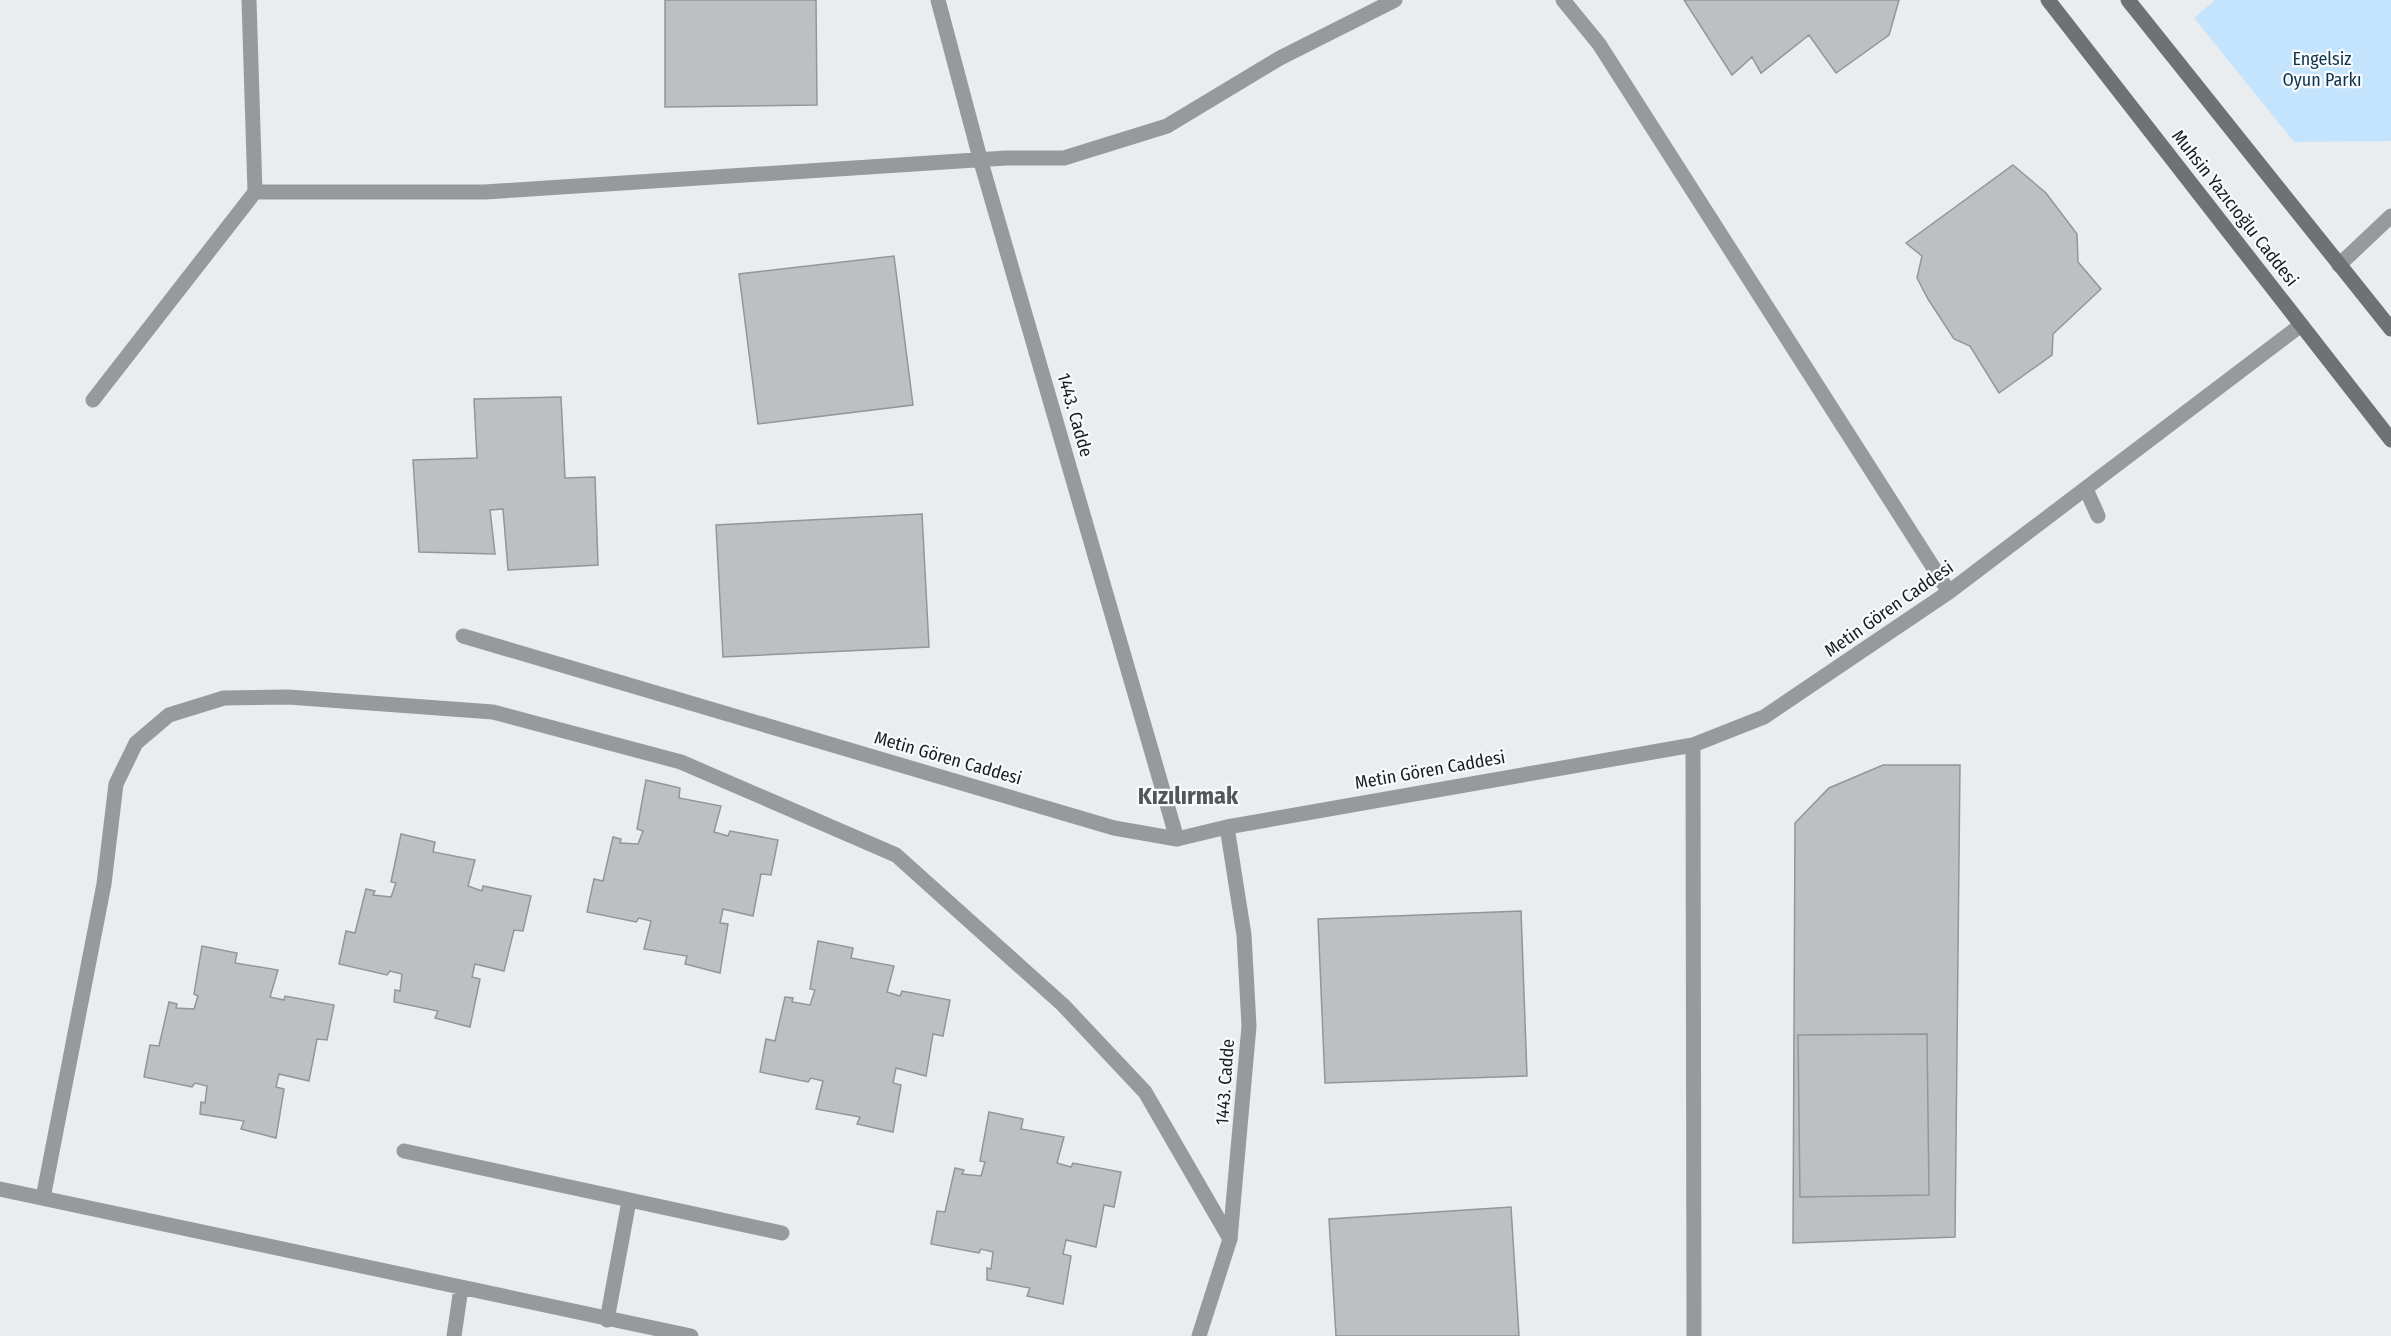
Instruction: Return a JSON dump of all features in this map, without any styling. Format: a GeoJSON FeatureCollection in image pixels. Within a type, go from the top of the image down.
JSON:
{"type":"FeatureCollection","features":[{"type":"Feature","properties":{"kind":"main road","name":"Muhsin Yazıcıoğlu Caddesi"},"geometry":{"type":"LineString","coordinates":[[2048,0],[2391,440]]}},
{"type":"Feature","properties":{"kind":"main road"},"geometry":{"type":"LineString","coordinates":[[2128,0],[2391,329]]}},
{"type":"Feature","properties":{"kind":"street"},"geometry":{"type":"LineString","coordinates":[[93,400],[255,192],[249,0]]}},
{"type":"Feature","properties":{"kind":"street","name":"1443. Cadde"},"geometry":{"type":"LineString","coordinates":[[939,0],[981,162],[1177,839]]}},
{"type":"Feature","properties":{"kind":"street"},"geometry":{"type":"LineString","coordinates":[[255,192],[485,192],[981,162],[1006,158],[1065,158],[1167,126],[1280,58],[1395,0]]}},
{"type":"Feature","properties":{"kind":"street"},"geometry":{"type":"LineString","coordinates":[[1563,0],[1599,44],[1949,592]]}},
{"type":"Feature","properties":{"kind":"street"},"geometry":{"type":"LineString","coordinates":[[2339,265],[2391,216]]}},
{"type":"Feature","properties":{"kind":"street","name":"Metin Gören Caddesi"},"geometry":{"type":"LineString","coordinates":[[463,636],[1114,828],[1177,839],[1227,827],[1693,745],[1764,717],[1949,592],[2301,325]]}},
{"type":"Feature","properties":{"kind":"street"},"geometry":{"type":"LineString","coordinates":[[2086,489],[2098,516]]}},
{"type":"Feature","properties":{"kind":"street"},"geometry":{"type":"LineString","coordinates":[[43,1198],[104,884],[116,784],[136,743],[169,715],[224,698],[288,698],[493,712],[681,762],[896,855],[1063,1005],[1145,1092],[1230,1239]]}},
{"type":"Feature","properties":{"kind":"street"},"geometry":{"type":"LineString","coordinates":[[1693,745],[1694,1336]]}},
{"type":"Feature","properties":{"kind":"street","name":"1443. Cadde"},"geometry":{"type":"LineString","coordinates":[[1199,1336],[1230,1239],[1249,1026],[1244,935],[1227,827]]}},
{"type":"Feature","properties":{"kind":"street"},"geometry":{"type":"LineString","coordinates":[[404,1151],[782,1233]]}},
{"type":"Feature","properties":{"kind":"street"},"geometry":{"type":"LineString","coordinates":[[0,1189],[607,1320],[691,1336]]}},
{"type":"Feature","properties":{"kind":"street"},"geometry":{"type":"LineString","coordinates":[[607,1320],[629,1201]]}},
{"type":"Feature","properties":{"kind":"street"},"geometry":{"type":"LineString","coordinates":[[453,1336],[462,1288]]}},
{"type":"Feature","properties":{"kind":"green space","name":"Engelsiz Oyun Parkı"},"geometry":{"type":"Polygon","coordinates":[[[2215,0],[2391,0],[2391,141],[2294,142],[2194,18],[2215,0]]]}},
{"type":"Feature","properties":{"kind":"building"},"geometry":{"type":"Polygon","coordinates":[[[665,0],[816,0],[817,105],[665,107],[665,0]]]}},
{"type":"Feature","properties":{"kind":"building"},"geometry":{"type":"Polygon","coordinates":[[[1684,0],[1899,0],[1889,35],[1836,73],[1809,35],[1761,73],[1752,57],[1732,75],[1684,0]]]}},
{"type":"Feature","properties":{"kind":"building"},"geometry":{"type":"Polygon","coordinates":[[[2013,165],[2046,193],[2077,234],[2078,262],[2101,289],[2053,334],[2052,355],[1999,393],[1970,346],[1954,339],[1928,299],[1917,278],[1922,256],[1906,243],[2013,165]]]}},
{"type":"Feature","properties":{"kind":"building"},"geometry":{"type":"Polygon","coordinates":[[[894,256],[913,405],[758,424],[739,274],[894,256]]]}},
{"type":"Feature","properties":{"kind":"building"},"geometry":{"type":"Polygon","coordinates":[[[561,397],[565,478],[595,477],[598,565],[508,570],[503,509],[490,510],[495,554],[419,552],[413,460],[477,458],[474,399],[561,397]]]}},
{"type":"Feature","properties":{"kind":"building"},"geometry":{"type":"Polygon","coordinates":[[[922,514],[929,647],[723,657],[716,525],[922,514]]]}},
{"type":"Feature","properties":{"kind":"building"},"geometry":{"type":"Polygon","coordinates":[[[1883,765],[1960,765],[1955,1237],[1793,1243],[1795,823],[1829,788],[1883,765]]]}},
{"type":"Feature","properties":{"kind":"building"},"geometry":{"type":"Polygon","coordinates":[[[646,780],[680,788],[679,798],[721,806],[714,832],[728,836],[730,831],[778,840],[771,875],[761,874],[753,916],[723,909],[720,923],[728,924],[720,973],[685,964],[687,956],[644,949],[651,921],[639,918],[636,922],[587,912],[594,879],[603,881],[613,837],[621,839],[620,843],[638,844],[643,831],[637,829],[646,780]]]}},
{"type":"Feature","properties":{"kind":"building"},"geometry":{"type":"Polygon","coordinates":[[[401,834],[435,842],[433,852],[475,860],[468,886],[482,891],[483,886],[531,896],[523,931],[514,930],[504,971],[475,964],[472,977],[480,979],[470,1027],[435,1018],[438,1011],[394,1002],[395,990],[400,991],[402,974],[390,971],[387,975],[339,964],[346,931],[355,933],[366,889],[375,891],[373,895],[391,897],[396,883],[391,882],[401,834]]]}},
{"type":"Feature","properties":{"kind":"building"},"geometry":{"type":"Polygon","coordinates":[[[1521,911],[1527,1076],[1325,1083],[1318,919],[1521,911]]]}},
{"type":"Feature","properties":{"kind":"building"},"geometry":{"type":"Polygon","coordinates":[[[818,941],[853,948],[851,958],[894,966],[887,992],[900,996],[902,991],[950,1000],[943,1036],[933,1034],[926,1076],[896,1068],[893,1083],[901,1085],[893,1132],[857,1124],[860,1117],[816,1109],[823,1081],[811,1078],[808,1082],[760,1072],[766,1039],[775,1041],[785,997],[793,998],[792,1002],[810,1005],[815,990],[810,989],[818,941]]]}},
{"type":"Feature","properties":{"kind":"building"},"geometry":{"type":"Polygon","coordinates":[[[202,946],[237,953],[235,963],[278,970],[270,997],[284,1000],[285,996],[334,1005],[327,1040],[317,1039],[309,1081],[279,1074],[276,1087],[284,1089],[276,1138],[241,1129],[244,1121],[200,1114],[201,1102],[205,1103],[207,1086],[195,1083],[192,1087],[144,1077],[150,1045],[159,1046],[169,1002],[177,1004],[176,1008],[194,1009],[198,996],[194,994],[202,946]]]}},
{"type":"Feature","properties":{"kind":"building"},"geometry":{"type":"Polygon","coordinates":[[[1927,1034],[1929,1195],[1800,1197],[1798,1035],[1927,1034]]]}},
{"type":"Feature","properties":{"kind":"building"},"geometry":{"type":"Polygon","coordinates":[[[989,1112],[1023,1119],[1021,1129],[1064,1137],[1057,1163],[1071,1167],[1073,1163],[1121,1172],[1114,1207],[1104,1205],[1096,1247],[1066,1240],[1063,1254],[1071,1256],[1063,1304],[1027,1296],[1030,1288],[987,1280],[987,1268],[991,1269],[993,1252],[981,1249],[979,1253],[931,1244],[937,1211],[945,1212],[955,1168],[964,1170],[962,1174],[981,1176],[985,1162],[980,1161],[989,1112]]]}},
{"type":"Feature","properties":{"kind":"building"},"geometry":{"type":"Polygon","coordinates":[[[1511,1207],[1519,1336],[1336,1336],[1329,1219],[1511,1207]]]}},
{"type":"Feature","properties":{"kind":"district","name":"Kızılırmak"},"geometry":{"type":"Point","coordinates":[1188,796]}}]}
